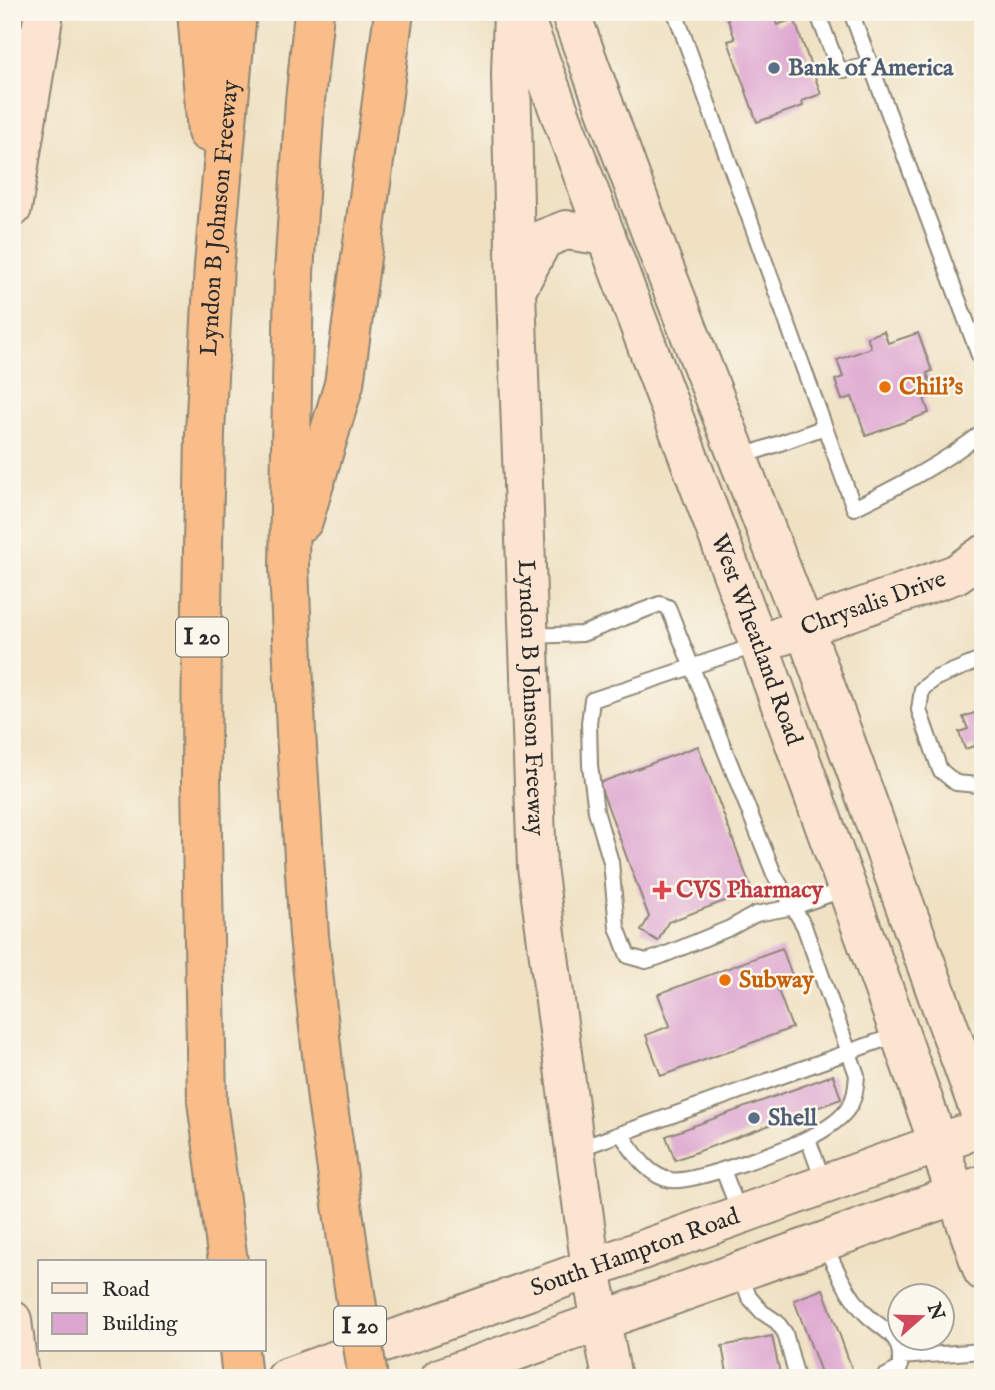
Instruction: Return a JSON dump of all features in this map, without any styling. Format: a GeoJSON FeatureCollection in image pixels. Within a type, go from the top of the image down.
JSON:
{"type":"FeatureCollection","features":[{"type":"Feature","properties":{"kind":"highway"},"geometry":{"type":"LineString","coordinates":[[197,12],[217,228]]}},
{"type":"Feature","properties":{"kind":"highway","name":"Lyndon B Johnson Freeway"},"geometry":{"type":"LineString","coordinates":[[228,1260],[207,1101],[201,779],[205,433],[217,228],[237,12]]}},
{"type":"Feature","properties":{"kind":"highway","name":"I 20"},"geometry":{"type":"LineString","coordinates":[[314,12],[305,101],[294,273],[289,566],[309,936],[327,1100],[368,1378]]}},
{"type":"Feature","properties":{"kind":"highway"},"geometry":{"type":"LineString","coordinates":[[289,566],[344,384],[394,12]]}},
{"type":"Feature","properties":{"kind":"highway"},"geometry":{"type":"LineString","coordinates":[[239,1352],[242,1378]]}},
{"type":"Feature","properties":{"kind":"main road","name":"Lyndon B Johnson Freeway"},"geometry":{"type":"LineString","coordinates":[[513,12],[511,74],[516,292],[537,867],[591,1269],[612,1378]]}},
{"type":"Feature","properties":{"kind":"main road","name":"West Wheatland Road"},"geometry":{"type":"LineString","coordinates":[[522,12],[759,645],[939,1144],[970,1190],[983,1271]]}},
{"type":"Feature","properties":{"kind":"main road","name":"West Wheatland Road"},"geometry":{"type":"LineString","coordinates":[[570,12],[737,458],[804,627],[983,1121]]}},
{"type":"Feature","properties":{"kind":"main road"},"geometry":{"type":"LineString","coordinates":[[12,208],[32,27]]}},
{"type":"Feature","properties":{"kind":"main road"},"geometry":{"type":"LineString","coordinates":[[516,292],[543,239],[566,230],[606,236]]}},
{"type":"Feature","properties":{"kind":"main road","name":"Chrysalis Drive"},"geometry":{"type":"LineString","coordinates":[[759,645],[956,574],[983,555]]}},
{"type":"Feature","properties":{"kind":"main road","name":"South Hampton Road"},"geometry":{"type":"LineString","coordinates":[[286,1378],[983,1127]]}},
{"type":"Feature","properties":{"kind":"main road"},"geometry":{"type":"LineString","coordinates":[[440,1378],[970,1190]]}},
{"type":"Feature","properties":{"kind":"lane"},"geometry":{"type":"LineString","coordinates":[[675,12],[854,508],[953,455],[983,432]]}},
{"type":"Feature","properties":{"kind":"lane"},"geometry":{"type":"LineString","coordinates":[[817,12],[838,67],[844,70],[872,65]]}},
{"type":"Feature","properties":{"kind":"lane"},"geometry":{"type":"LineString","coordinates":[[851,12],[983,366]]}},
{"type":"Feature","properties":{"kind":"lane"},"geometry":{"type":"LineString","coordinates":[[737,458],[825,427]]}},
{"type":"Feature","properties":{"kind":"lane"},"geometry":{"type":"LineString","coordinates":[[528,636],[582,634],[660,604],[668,607],[774,874],[804,926],[857,1075],[855,1096],[846,1112],[808,1139],[723,1170],[672,1181],[653,1173],[621,1134]]}},
{"type":"Feature","properties":{"kind":"lane"},"geometry":{"type":"LineString","coordinates":[[759,645],[592,701],[589,723],[590,765],[596,811],[611,862],[617,927],[628,956],[646,961],[717,933],[756,914],[794,907],[847,888]]}},
{"type":"Feature","properties":{"kind":"lane"},"geometry":{"type":"LineString","coordinates":[[983,659],[936,678],[922,690],[919,710],[940,770],[956,783],[983,784]]}},
{"type":"Feature","properties":{"kind":"lane"},"geometry":{"type":"LineString","coordinates":[[575,1150],[900,1034]]}},
{"type":"Feature","properties":{"kind":"lane"},"geometry":{"type":"LineString","coordinates":[[808,1139],[824,1185]]}},
{"type":"Feature","properties":{"kind":"lane"},"geometry":{"type":"LineString","coordinates":[[723,1170],[741,1215]]}},
{"type":"Feature","properties":{"kind":"lane"},"geometry":{"type":"LineString","coordinates":[[823,1242],[839,1276],[862,1310],[900,1345],[900,1368],[883,1378]]}},
{"type":"Feature","properties":{"kind":"lane"},"geometry":{"type":"LineString","coordinates":[[740,1271],[749,1297],[762,1312],[777,1322],[785,1333],[797,1378]]}},
{"type":"Feature","properties":{"kind":"lane"},"geometry":{"type":"LineString","coordinates":[[900,1357],[983,1351]]}},
{"type":"Feature","properties":{"kind":"building","name":"Bank of America"},"geometry":{"type":"Polygon","coordinates":[[[725,12],[773,12],[777,25],[794,19],[821,94],[802,101],[803,106],[757,122],[728,41],[735,39],[725,12]]]}},
{"type":"Feature","properties":{"kind":"building","name":"Chili's"},"geometry":{"type":"Polygon","coordinates":[[[884,331],[888,343],[918,333],[932,371],[927,373],[934,394],[924,398],[929,413],[866,436],[852,397],[842,400],[835,380],[843,377],[837,360],[871,348],[867,337],[884,331]]]}},
{"type":"Feature","properties":{"kind":"building"},"geometry":{"type":"Polygon","coordinates":[[[983,710],[983,758],[979,759],[974,746],[965,749],[959,732],[968,729],[963,717],[983,710]]]}},
{"type":"Feature","properties":{"kind":"building","name":"CVS Pharmacy"},"geometry":{"type":"Polygon","coordinates":[[[698,746],[752,891],[668,922],[658,941],[641,931],[649,917],[599,783],[698,746]]]}},
{"type":"Feature","properties":{"kind":"building"},"geometry":{"type":"Polygon","coordinates":[[[782,948],[794,981],[777,987],[792,1028],[661,1076],[646,1035],[670,1026],[658,994],[782,948]]]}},
{"type":"Feature","properties":{"kind":"building","name":"Shell"},"geometry":{"type":"Polygon","coordinates":[[[833,1075],[841,1099],[675,1160],[666,1136],[833,1075]]]}},
{"type":"Feature","properties":{"kind":"building"},"geometry":{"type":"Polygon","coordinates":[[[823,1289],[853,1372],[838,1378],[823,1378],[794,1300],[823,1289]]]}},
{"type":"Feature","properties":{"kind":"building"},"geometry":{"type":"Polygon","coordinates":[[[772,1336],[781,1378],[728,1378],[722,1346],[772,1336]]]}},
{"type":"Feature","properties":{"kind":"place","name":"Bank of America"},"geometry":{"type":"Point","coordinates":[774,68]}},
{"type":"Feature","properties":{"kind":"place","name":"Chili's"},"geometry":{"type":"Point","coordinates":[885,387]}},
{"type":"Feature","properties":{"kind":"place","name":"CVS Pharmacy"},"geometry":{"type":"Point","coordinates":[662,890]}},
{"type":"Feature","properties":{"kind":"place","name":"Subway"},"geometry":{"type":"Point","coordinates":[725,980]}},
{"type":"Feature","properties":{"kind":"place","name":"Shell"},"geometry":{"type":"Point","coordinates":[754,1118]}}]}
